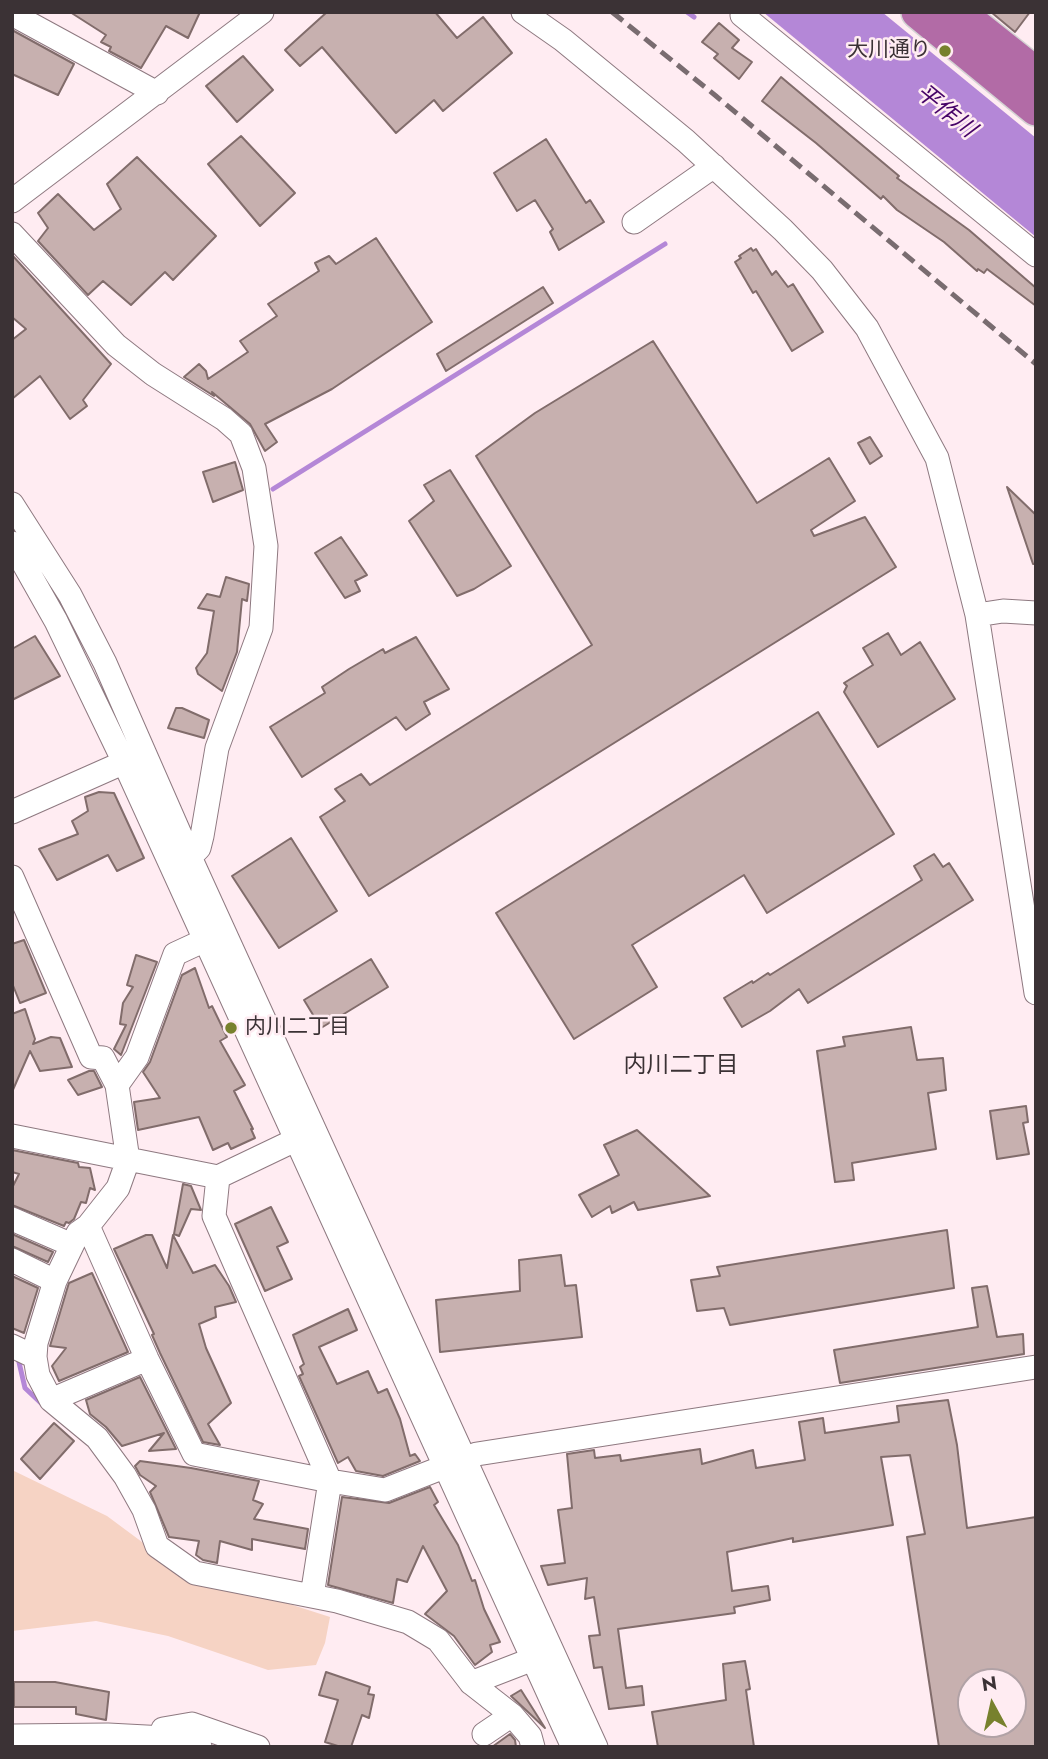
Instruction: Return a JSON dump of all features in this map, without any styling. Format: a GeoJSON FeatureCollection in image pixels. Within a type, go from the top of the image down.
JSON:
{"type":"FeatureCollection","features":[{"type":"Feature","properties":{"kind":"highway"},"geometry":{"type":"LineString","coordinates":[[918,12],[1025,67]]}},
{"type":"Feature","properties":{"kind":"highway"},"geometry":{"type":"LineString","coordinates":[[958,12],[1025,67],[1036,109]]}},
{"type":"Feature","properties":{"kind":"street"},"geometry":{"type":"LineString","coordinates":[[12,201],[262,12]]}},
{"type":"Feature","properties":{"kind":"street"},"geometry":{"type":"LineString","coordinates":[[523,12],[564,40],[714,166],[822,270],[867,328],[937,458],[977,615],[1029,907],[1036,993]]}},
{"type":"Feature","properties":{"kind":"street"},"geometry":{"type":"LineString","coordinates":[[12,14],[157,93]]}},
{"type":"Feature","properties":{"kind":"street"},"geometry":{"type":"LineString","coordinates":[[743,15],[1036,255]]}},
{"type":"Feature","properties":{"kind":"street"},"geometry":{"type":"LineString","coordinates":[[634,222],[714,166]]}},
{"type":"Feature","properties":{"kind":"street"},"geometry":{"type":"LineString","coordinates":[[12,234],[116,345],[153,374],[224,419],[242,434],[254,468],[266,546],[261,628],[216,748],[202,836],[199,848],[190,857]]}},
{"type":"Feature","properties":{"kind":"street"},"geometry":{"type":"LineString","coordinates":[[12,504],[70,595],[105,663],[190,857],[215,935]]}},
{"type":"Feature","properties":{"kind":"street"},"geometry":{"type":"LineString","coordinates":[[12,543],[56,621],[124,762],[215,935],[569,1713],[596,1747]]}},
{"type":"Feature","properties":{"kind":"street"},"geometry":{"type":"LineString","coordinates":[[977,615],[1003,611],[1036,613]]}},
{"type":"Feature","properties":{"kind":"street"},"geometry":{"type":"LineString","coordinates":[[12,812],[145,752]]}},
{"type":"Feature","properties":{"kind":"street"},"geometry":{"type":"LineString","coordinates":[[12,877],[22,923],[90,1057],[103,1058],[117,1086],[128,1160],[118,1188],[88,1226],[78,1233],[55,1281],[36,1343],[35,1357],[38,1375],[51,1400],[97,1438],[125,1476],[144,1510],[157,1546],[195,1573],[358,1606],[408,1622],[438,1640],[471,1683],[512,1715],[532,1741],[569,1713]]}},
{"type":"Feature","properties":{"kind":"street"},"geometry":{"type":"LineString","coordinates":[[117,1086],[137,1057],[175,954],[215,935]]}},
{"type":"Feature","properties":{"kind":"street"},"geometry":{"type":"LineString","coordinates":[[12,1136],[218,1177],[306,1135]]}},
{"type":"Feature","properties":{"kind":"street"},"geometry":{"type":"LineString","coordinates":[[218,1177],[214,1216],[330,1481],[312,1596]]}},
{"type":"Feature","properties":{"kind":"street"},"geometry":{"type":"LineString","coordinates":[[12,1219],[72,1245]]}},
{"type":"Feature","properties":{"kind":"street"},"geometry":{"type":"LineString","coordinates":[[88,1226],[147,1359],[194,1454],[385,1490],[477,1454],[1036,1367]]}},
{"type":"Feature","properties":{"kind":"street"},"geometry":{"type":"LineString","coordinates":[[12,1260],[55,1281]]}},
{"type":"Feature","properties":{"kind":"street"},"geometry":{"type":"LineString","coordinates":[[12,1346],[35,1357]]}},
{"type":"Feature","properties":{"kind":"street"},"geometry":{"type":"LineString","coordinates":[[51,1400],[147,1359]]}},
{"type":"Feature","properties":{"kind":"street"},"geometry":{"type":"LineString","coordinates":[[471,1683],[543,1655]]}},
{"type":"Feature","properties":{"kind":"street"},"geometry":{"type":"LineString","coordinates":[[569,1713],[573,1747]]}},
{"type":"Feature","properties":{"kind":"street"},"geometry":{"type":"LineString","coordinates":[[484,1734],[512,1715]]}},
{"type":"Feature","properties":{"kind":"street"},"geometry":{"type":"LineString","coordinates":[[160,1738],[163,1729],[192,1724],[258,1747]]}},
{"type":"Feature","properties":{"kind":"street"},"geometry":{"type":"LineString","coordinates":[[12,1737],[108,1735],[184,1739],[200,1747]]}},
{"type":"Feature","properties":{"kind":"shaded area"},"geometry":{"type":"Polygon","coordinates":[[[12,1470],[107,1516],[177,1568],[330,1617],[325,1643],[316,1665],[268,1670],[168,1636],[96,1621],[12,1631],[12,1470]]]}},
{"type":"Feature","properties":{"kind":"water","name":"平作川"},"geometry":{"type":"Polygon","coordinates":[[[763,12],[882,12],[1036,138],[1036,237],[763,12]]]}},
{"type":"Feature","properties":{"kind":"building"},"geometry":{"type":"Polygon","coordinates":[[[70,12],[200,12],[188,38],[166,26],[141,68],[109,51],[111,47],[101,42],[106,35],[70,12]]]}},
{"type":"Feature","properties":{"kind":"building"},"geometry":{"type":"Polygon","coordinates":[[[327,12],[435,12],[457,38],[483,17],[512,53],[443,111],[434,100],[396,133],[322,47],[300,66],[285,50],[327,12]]]}},
{"type":"Feature","properties":{"kind":"building"},"geometry":{"type":"Polygon","coordinates":[[[991,12],[1030,12],[1015,32],[991,12]]]}},
{"type":"Feature","properties":{"kind":"building"},"geometry":{"type":"Polygon","coordinates":[[[719,23],[739,40],[732,48],[752,62],[739,79],[714,58],[718,54],[702,42],[719,23]]]}},
{"type":"Feature","properties":{"kind":"building"},"geometry":{"type":"Polygon","coordinates":[[[12,30],[74,64],[58,95],[12,74],[12,30]]]}},
{"type":"Feature","properties":{"kind":"building"},"geometry":{"type":"Polygon","coordinates":[[[243,56],[273,90],[237,122],[206,86],[243,56]]]}},
{"type":"Feature","properties":{"kind":"building"},"geometry":{"type":"Polygon","coordinates":[[[781,77],[899,176],[897,178],[969,230],[1036,288],[1036,306],[987,269],[984,273],[978,269],[977,271],[944,242],[897,210],[883,196],[881,199],[762,101],[781,77]]]}},
{"type":"Feature","properties":{"kind":"building"},"geometry":{"type":"Polygon","coordinates":[[[241,136],[295,193],[260,226],[208,164],[241,136]]]}},
{"type":"Feature","properties":{"kind":"building"},"geometry":{"type":"Polygon","coordinates":[[[546,139],[586,203],[590,200],[604,222],[559,250],[550,232],[553,229],[535,200],[517,211],[494,173],[546,139]]]}},
{"type":"Feature","properties":{"kind":"building"},"geometry":{"type":"Polygon","coordinates":[[[137,157],[216,236],[173,280],[165,272],[131,305],[103,281],[88,295],[38,241],[48,228],[38,213],[58,194],[94,230],[121,209],[107,184],[137,157]]]}},
{"type":"Feature","properties":{"kind":"building"},"geometry":{"type":"Polygon","coordinates":[[[376,238],[432,322],[332,389],[265,424],[277,442],[265,451],[250,424],[212,392],[214,396],[184,377],[199,364],[206,371],[208,379],[248,352],[240,341],[277,316],[268,304],[319,271],[315,263],[329,256],[336,264],[376,238]]]}},
{"type":"Feature","properties":{"kind":"building"},"geometry":{"type":"Polygon","coordinates":[[[751,248],[753,251],[756,249],[772,275],[776,271],[788,287],[793,284],[823,332],[792,351],[735,262],[751,248]]]}},
{"type":"Feature","properties":{"kind":"building"},"geometry":{"type":"Polygon","coordinates":[[[12,255],[111,364],[83,400],[87,406],[70,419],[40,376],[12,399],[12,340],[26,329],[12,317],[12,255]]]}},
{"type":"Feature","properties":{"kind":"building"},"geometry":{"type":"Polygon","coordinates":[[[543,287],[553,303],[446,371],[437,354],[543,287]]]}},
{"type":"Feature","properties":{"kind":"building"},"geometry":{"type":"Polygon","coordinates":[[[653,341],[757,503],[829,458],[855,501],[811,530],[814,536],[865,517],[896,567],[369,896],[320,817],[345,801],[335,789],[361,774],[370,785],[592,645],[476,456],[535,413],[653,341]]]}},
{"type":"Feature","properties":{"kind":"building"},"geometry":{"type":"Polygon","coordinates":[[[870,437],[882,456],[870,464],[858,443],[870,437]]]}},
{"type":"Feature","properties":{"kind":"building"},"geometry":{"type":"Polygon","coordinates":[[[235,462],[243,490],[213,502],[203,472],[235,462]]]}},
{"type":"Feature","properties":{"kind":"building"},"geometry":{"type":"Polygon","coordinates":[[[450,470],[511,566],[474,589],[457,596],[409,521],[434,501],[424,485],[450,470]]]}},
{"type":"Feature","properties":{"kind":"building"},"geometry":{"type":"Polygon","coordinates":[[[1007,487],[1036,515],[1036,564],[1033,564],[1007,487]]]}},
{"type":"Feature","properties":{"kind":"building"},"geometry":{"type":"Polygon","coordinates":[[[341,537],[367,575],[355,581],[360,591],[345,598],[315,553],[341,537]]]}},
{"type":"Feature","properties":{"kind":"building"},"geometry":{"type":"Polygon","coordinates":[[[226,577],[249,584],[247,601],[242,599],[237,652],[222,691],[198,674],[196,668],[207,653],[214,611],[198,608],[207,594],[220,597],[226,577]]]}},
{"type":"Feature","properties":{"kind":"building"},"geometry":{"type":"Polygon","coordinates":[[[888,633],[901,655],[920,642],[955,699],[878,747],[844,692],[847,686],[844,683],[873,665],[863,648],[888,633]]]}},
{"type":"Feature","properties":{"kind":"building"},"geometry":{"type":"Polygon","coordinates":[[[35,636],[60,676],[12,700],[12,649],[35,636]]]}},
{"type":"Feature","properties":{"kind":"building"},"geometry":{"type":"Polygon","coordinates":[[[416,637],[449,689],[424,702],[430,714],[406,730],[396,717],[302,777],[270,727],[325,693],[322,687],[349,669],[383,649],[385,653],[416,637]]]}},
{"type":"Feature","properties":{"kind":"building"},"geometry":{"type":"Polygon","coordinates":[[[176,708],[209,720],[204,738],[168,728],[176,708]]]}},
{"type":"Feature","properties":{"kind":"building"},"geometry":{"type":"Polygon","coordinates":[[[818,712],[894,834],[767,913],[744,875],[632,945],[657,987],[574,1039],[496,913],[818,712]]]}},
{"type":"Feature","properties":{"kind":"building"},"geometry":{"type":"Polygon","coordinates":[[[99,792],[114,793],[144,858],[117,871],[108,855],[57,880],[39,849],[78,834],[72,821],[88,811],[85,797],[99,792]]]}},
{"type":"Feature","properties":{"kind":"building"},"geometry":{"type":"Polygon","coordinates":[[[291,838],[337,911],[279,948],[232,876],[291,838]]]}},
{"type":"Feature","properties":{"kind":"building"},"geometry":{"type":"Polygon","coordinates":[[[934,854],[943,867],[949,863],[973,900],[808,1003],[799,989],[770,1011],[742,1027],[724,998],[768,973],[770,975],[922,880],[914,866],[934,854]]]}},
{"type":"Feature","properties":{"kind":"building"},"geometry":{"type":"Polygon","coordinates":[[[24,940],[46,993],[20,1003],[12,983],[12,944],[24,940]]]}},
{"type":"Feature","properties":{"kind":"building"},"geometry":{"type":"Polygon","coordinates":[[[136,955],[157,962],[121,1055],[114,1049],[126,1025],[120,1024],[123,1003],[133,987],[127,985],[136,955]]]}},
{"type":"Feature","properties":{"kind":"building"},"geometry":{"type":"Polygon","coordinates":[[[371,959],[388,987],[321,1028],[304,1000],[371,959]]]}},
{"type":"Feature","properties":{"kind":"building"},"geometry":{"type":"Polygon","coordinates":[[[195,968],[209,1008],[212,1006],[227,1037],[220,1041],[245,1085],[234,1091],[255,1138],[231,1149],[228,1143],[213,1150],[199,1117],[138,1130],[134,1102],[160,1098],[143,1072],[150,1062],[182,975],[195,968]]]}},
{"type":"Feature","properties":{"kind":"building"},"geometry":{"type":"Polygon","coordinates":[[[25,1009],[35,1039],[33,1044],[51,1037],[60,1038],[72,1067],[40,1071],[30,1051],[12,1092],[12,1014],[25,1009]]]}},
{"type":"Feature","properties":{"kind":"building"},"geometry":{"type":"Polygon","coordinates":[[[911,1027],[917,1060],[943,1058],[946,1090],[928,1093],[936,1149],[852,1163],[854,1180],[835,1182],[817,1051],[845,1046],[843,1037],[911,1027]]]}},
{"type":"Feature","properties":{"kind":"building"},"geometry":{"type":"Polygon","coordinates":[[[94,1071],[102,1087],[78,1095],[68,1080],[94,1071]]]}},
{"type":"Feature","properties":{"kind":"building"},"geometry":{"type":"Polygon","coordinates":[[[1026,1106],[1028,1122],[1023,1123],[1029,1154],[997,1159],[990,1111],[1026,1106]]]}},
{"type":"Feature","properties":{"kind":"building"},"geometry":{"type":"Polygon","coordinates":[[[637,1130],[710,1196],[638,1210],[634,1202],[612,1213],[610,1206],[592,1217],[579,1195],[619,1175],[604,1145],[637,1130]]]}},
{"type":"Feature","properties":{"kind":"building"},"geometry":{"type":"Polygon","coordinates":[[[12,1150],[78,1163],[79,1167],[90,1168],[95,1190],[90,1188],[86,1203],[81,1202],[74,1219],[66,1222],[64,1226],[12,1205],[12,1188],[19,1174],[12,1172],[12,1150]]]}},
{"type":"Feature","properties":{"kind":"building"},"geometry":{"type":"Polygon","coordinates":[[[183,1184],[191,1186],[201,1210],[191,1209],[179,1236],[174,1234],[183,1184]]]}},
{"type":"Feature","properties":{"kind":"building"},"geometry":{"type":"Polygon","coordinates":[[[271,1207],[288,1242],[277,1247],[292,1279],[265,1291],[235,1224],[271,1207]]]}},
{"type":"Feature","properties":{"kind":"building"},"geometry":{"type":"Polygon","coordinates":[[[947,1230],[954,1288],[730,1325],[724,1308],[697,1311],[691,1280],[720,1276],[717,1267],[947,1230]]]}},
{"type":"Feature","properties":{"kind":"building"},"geometry":{"type":"Polygon","coordinates":[[[12,1234],[53,1252],[48,1262],[12,1246],[12,1234]]]}},
{"type":"Feature","properties":{"kind":"building"},"geometry":{"type":"Polygon","coordinates":[[[152,1235],[167,1268],[173,1235],[193,1273],[215,1265],[236,1302],[215,1307],[216,1317],[199,1324],[206,1348],[231,1403],[208,1424],[220,1445],[203,1442],[114,1249],[152,1235]]]}},
{"type":"Feature","properties":{"kind":"building"},"geometry":{"type":"Polygon","coordinates":[[[561,1255],[565,1286],[576,1285],[582,1337],[440,1352],[436,1300],[520,1291],[519,1260],[561,1255]]]}},
{"type":"Feature","properties":{"kind":"building"},"geometry":{"type":"Polygon","coordinates":[[[92,1273],[128,1352],[59,1381],[52,1366],[66,1348],[50,1346],[68,1286],[69,1283],[92,1273]]]}},
{"type":"Feature","properties":{"kind":"building"},"geometry":{"type":"Polygon","coordinates":[[[12,1276],[38,1288],[24,1333],[12,1328],[12,1276]]]}},
{"type":"Feature","properties":{"kind":"building"},"geometry":{"type":"Polygon","coordinates":[[[987,1286],[997,1337],[1023,1334],[1024,1354],[840,1383],[834,1350],[978,1327],[972,1288],[987,1286]]]}},
{"type":"Feature","properties":{"kind":"building"},"geometry":{"type":"Polygon","coordinates":[[[348,1309],[357,1330],[319,1347],[337,1384],[368,1371],[378,1393],[387,1389],[400,1419],[410,1456],[415,1454],[420,1461],[383,1476],[356,1471],[348,1457],[338,1463],[299,1376],[303,1374],[300,1367],[304,1364],[293,1335],[348,1309]]]}},
{"type":"Feature","properties":{"kind":"building"},"geometry":{"type":"Polygon","coordinates":[[[140,1377],[176,1449],[149,1451],[164,1433],[122,1446],[106,1427],[90,1414],[86,1400],[140,1377]]]}},
{"type":"Feature","properties":{"kind":"building"},"geometry":{"type":"Polygon","coordinates":[[[948,1400],[957,1445],[967,1528],[1036,1517],[1036,1747],[939,1747],[907,1537],[925,1534],[910,1455],[881,1457],[893,1525],[793,1542],[793,1538],[727,1552],[732,1591],[768,1586],[770,1600],[734,1607],[735,1613],[618,1629],[626,1688],[642,1686],[644,1705],[609,1709],[602,1667],[594,1668],[589,1636],[600,1635],[594,1597],[585,1599],[587,1578],[548,1585],[541,1566],[565,1563],[558,1510],[572,1508],[567,1454],[594,1450],[595,1458],[620,1455],[621,1461],[700,1449],[702,1464],[753,1450],[756,1468],[805,1460],[799,1422],[823,1418],[825,1433],[899,1422],[897,1406],[948,1400]]]}},
{"type":"Feature","properties":{"kind":"building"},"geometry":{"type":"Polygon","coordinates":[[[54,1423],[74,1441],[40,1479],[21,1459],[54,1423]]]}},
{"type":"Feature","properties":{"kind":"building"},"geometry":{"type":"Polygon","coordinates":[[[140,1461],[259,1481],[253,1500],[263,1504],[254,1519],[308,1529],[305,1549],[252,1539],[252,1550],[220,1541],[217,1563],[203,1560],[196,1555],[199,1541],[169,1537],[150,1492],[156,1486],[140,1475],[135,1466],[140,1461]]]}},
{"type":"Feature","properties":{"kind":"building"},"geometry":{"type":"Polygon","coordinates":[[[430,1487],[438,1502],[434,1505],[458,1545],[472,1581],[475,1580],[484,1609],[500,1642],[490,1645],[492,1652],[475,1665],[454,1636],[425,1614],[447,1591],[423,1546],[407,1582],[397,1579],[393,1603],[328,1585],[342,1497],[389,1503],[430,1487]]]}},
{"type":"Feature","properties":{"kind":"building"},"geometry":{"type":"Polygon","coordinates":[[[745,1661],[754,1747],[658,1747],[652,1712],[726,1700],[723,1664],[745,1661]]]}},
{"type":"Feature","properties":{"kind":"building"},"geometry":{"type":"Polygon","coordinates":[[[326,1672],[370,1687],[368,1694],[374,1695],[369,1718],[362,1715],[351,1747],[325,1742],[338,1700],[319,1695],[326,1672]]]}},
{"type":"Feature","properties":{"kind":"building"},"geometry":{"type":"Polygon","coordinates":[[[14,1682],[55,1682],[109,1692],[106,1720],[76,1714],[76,1707],[14,1707],[14,1682]]]}},
{"type":"Feature","properties":{"kind":"building"},"geometry":{"type":"Polygon","coordinates":[[[521,1690],[545,1728],[511,1696],[521,1690]]]}},
{"type":"Feature","properties":{"kind":"building"},"geometry":{"type":"Polygon","coordinates":[[[510,1734],[516,1747],[492,1747],[510,1734]]]}},
{"type":"Feature","properties":{"kind":"waterway"},"geometry":{"type":"LineString","coordinates":[[687,12],[694,17]]}},
{"type":"Feature","properties":{"kind":"waterway"},"geometry":{"type":"LineString","coordinates":[[273,489],[665,244]]}},
{"type":"Feature","properties":{"kind":"waterway"},"geometry":{"type":"LineString","coordinates":[[18,1358],[25,1388],[43,1405]]}},
{"type":"Feature","properties":{"kind":"railway"},"geometry":{"type":"LineString","coordinates":[[612,12],[1036,364]]}},
{"type":"Feature","properties":{"kind":"place","name":"大川通り"},"geometry":{"type":"Point","coordinates":[945,51]}},
{"type":"Feature","properties":{"kind":"place","name":"内川二丁目"},"geometry":{"type":"Point","coordinates":[231,1028]}},
{"type":"Feature","properties":{"kind":"district","name":"内川二丁目"},"geometry":{"type":"Point","coordinates":[681,1066]}}]}
